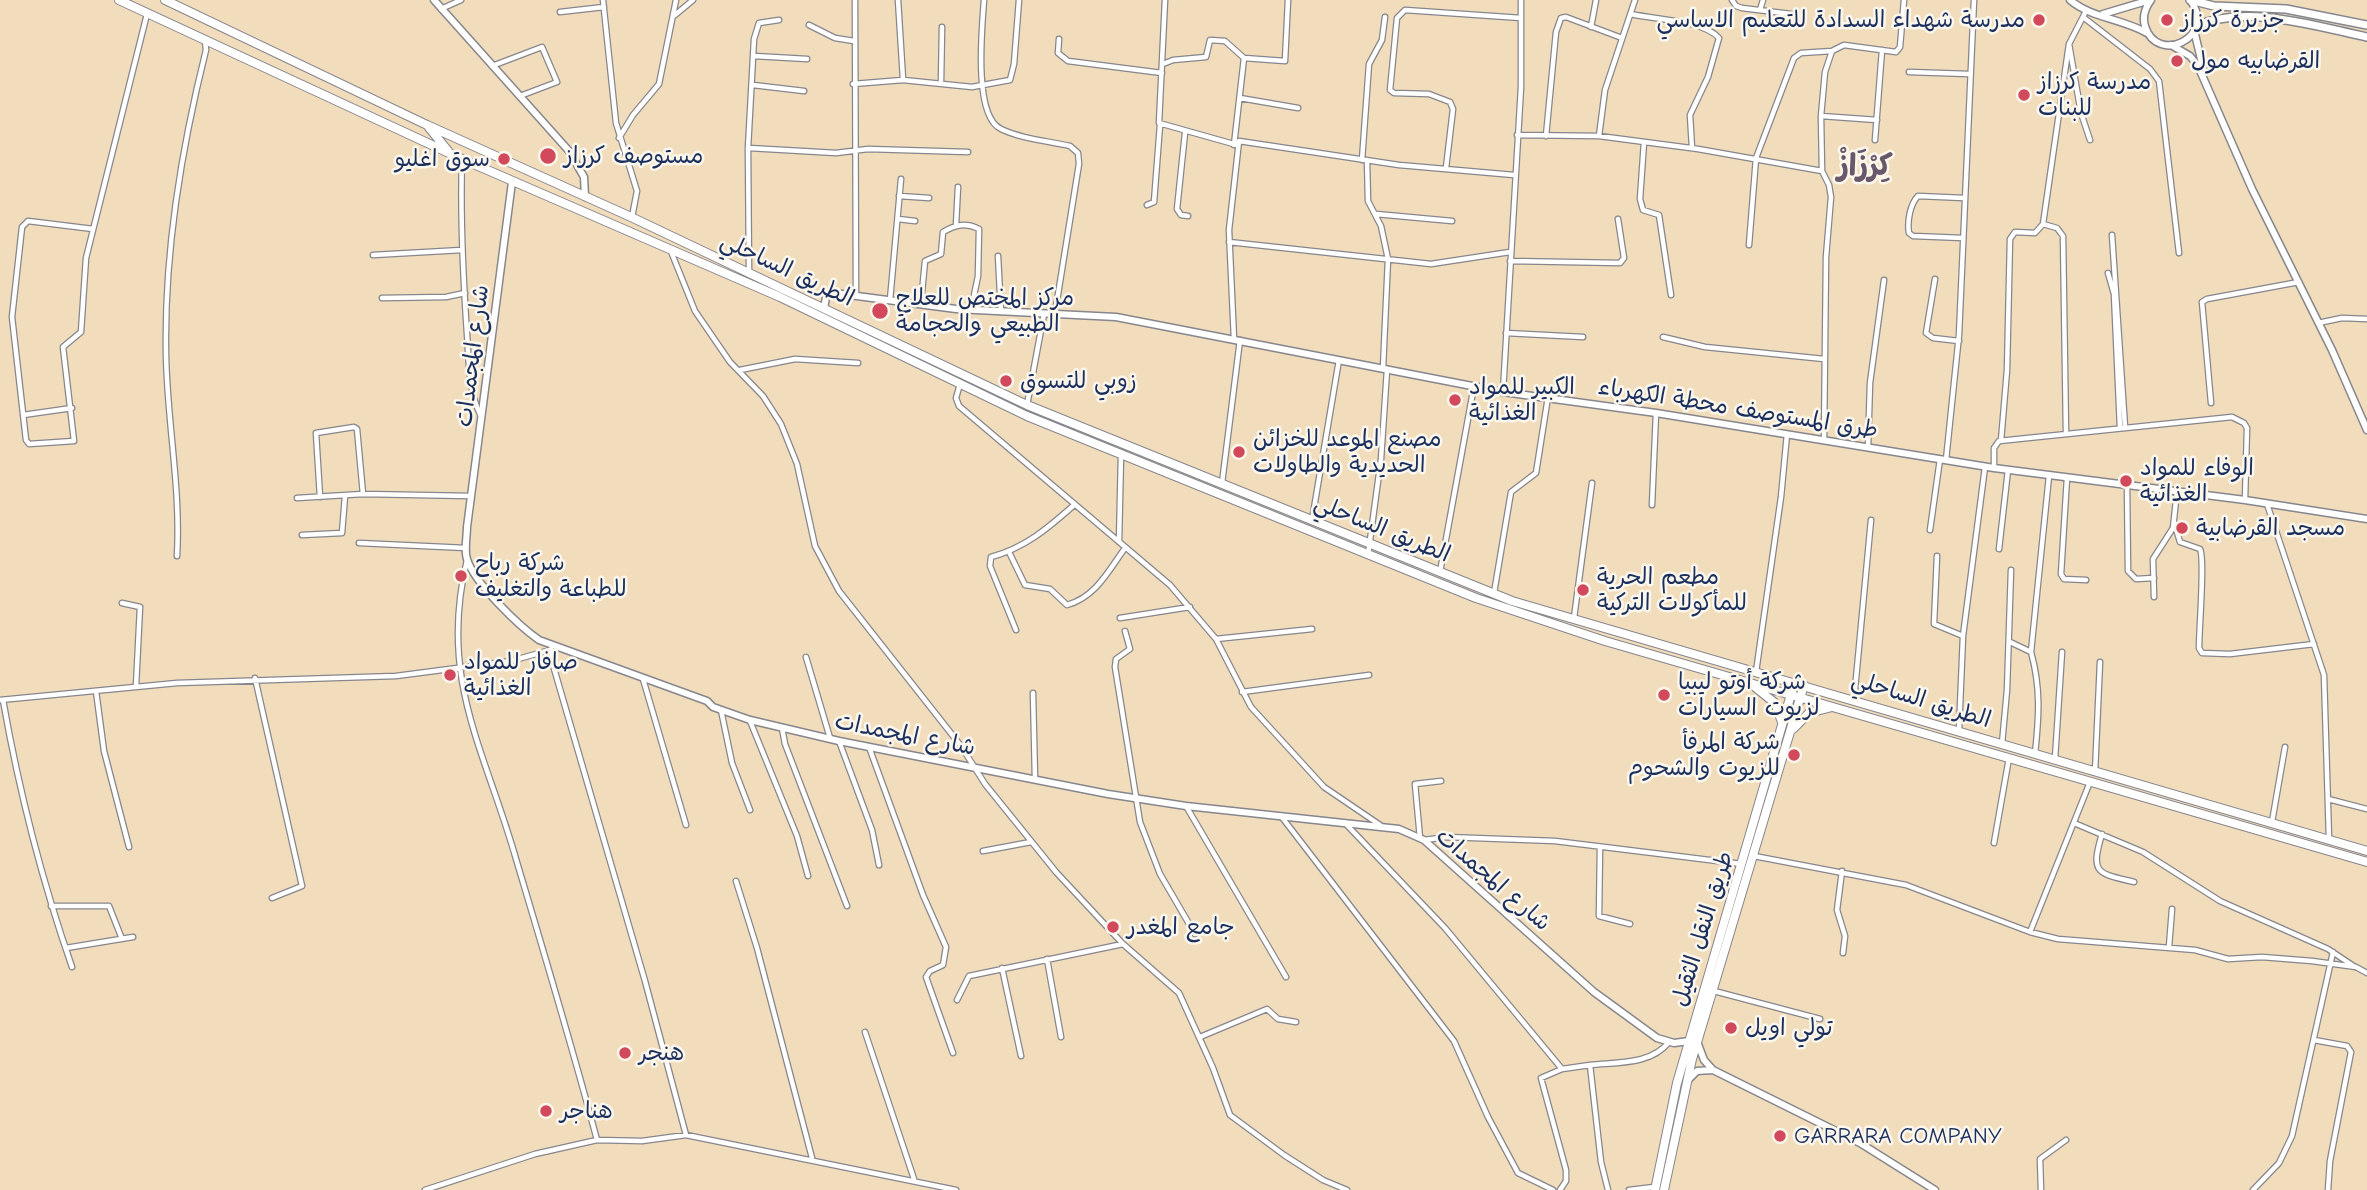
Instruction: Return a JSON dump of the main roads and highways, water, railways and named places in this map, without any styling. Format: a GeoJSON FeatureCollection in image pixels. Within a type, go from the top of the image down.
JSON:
{"type":"FeatureCollection","features":[{"type":"Feature","properties":{"kind":"highway","name":"الطريق الساحلي"},"geometry":{"type":"LineString","coordinates":[[119,0],[512,182],[824,313],[1027,405],[1494,594],[1574,620],[1804,684],[2367,852]]}},
{"type":"Feature","properties":{"kind":"highway","name":"الطريق الساحلي"},"geometry":{"type":"LineString","coordinates":[[165,0],[427,125],[749,273],[960,384],[1027,416],[1511,611],[1749,683],[2367,862]]}},
{"type":"Feature","properties":{"kind":"highway","name":"الطريق الساحلي"},"geometry":{"type":"LineString","coordinates":[[427,125],[431,134],[452,155]]}},
{"type":"Feature","properties":{"kind":"highway","name":"طريق النقل الثقيل"},"geometry":{"type":"LineString","coordinates":[[1658,1189],[1672,1104],[1713,991],[1753,856],[1786,732],[1794,682]]}},
{"type":"Feature","properties":{"kind":"highway"},"geometry":{"type":"LineString","coordinates":[[1749,683],[1775,703],[1786,732],[1809,713],[1835,706]]}},
{"type":"Feature","properties":{"kind":"highway","name":"طريق النقل الثقيل"},"geometry":{"type":"LineString","coordinates":[[1658,1189],[1687,1081],[1693,1042],[1743,864],[1804,684]]}},
{"type":"Feature","properties":{"kind":"main road"},"geometry":{"type":"LineString","coordinates":[[434,0],[576,160],[586,186],[585,197]]}},
{"type":"Feature","properties":{"kind":"main road"},"geometry":{"type":"LineString","coordinates":[[2070,0],[2085,14],[2113,13],[2150,0]]}},
{"type":"Feature","properties":{"kind":"main road"},"geometry":{"type":"LineString","coordinates":[[2148,34],[2144,13],[2150,0]]}},
{"type":"Feature","properties":{"kind":"main road"},"geometry":{"type":"LineString","coordinates":[[2190,0],[2214,6],[2286,9],[2367,25]]}},
{"type":"Feature","properties":{"kind":"main road"},"geometry":{"type":"LineString","coordinates":[[2190,0],[2197,15],[2195,28],[2209,91]]}},
{"type":"Feature","properties":{"kind":"main road"},"geometry":{"type":"LineString","coordinates":[[2098,14],[2123,21],[2193,59],[2367,430]]}},
{"type":"Feature","properties":{"kind":"main road"},"geometry":{"type":"LineString","coordinates":[[2171,45],[2187,40],[2195,28],[2223,18],[2253,18],[2312,25],[2367,37]]}},
{"type":"Feature","properties":{"kind":"main road","name":"شارع المجمدات"},"geometry":{"type":"LineString","coordinates":[[512,182],[472,496],[467,559],[494,597],[516,621],[539,640],[552,648],[707,701],[721,710],[750,720],[835,740],[1135,798],[1186,806],[1380,825],[1422,839],[1594,992],[1651,1034],[1669,1042],[1693,1042]]}},
{"type":"Feature","properties":{"kind":"main road","name":"طرق المستوصف محطة الكهرباء"},"geometry":{"type":"LineString","coordinates":[[824,313],[828,295],[971,310],[1116,317],[1503,392],[1656,413],[1984,467],[2245,500],[2367,519]]}},
{"type":"Feature","properties":{"kind":"main road"},"geometry":{"type":"LineString","coordinates":[[1693,1042],[1713,1070],[1860,1143],[1935,1190]]}},
{"type":"Feature","properties":{"kind":"main road"},"geometry":{"type":"LineString","coordinates":[[1687,1081],[1697,1071],[1713,1070]]}},
{"type":"Feature","properties":{"kind":"place","name":"مدرسة شهداء السدادة للتعليم الاساسي"},"geometry":{"type":"Point","coordinates":[2039,20]}},
{"type":"Feature","properties":{"kind":"place","name":"جزيرة كرزاز"},"geometry":{"type":"Point","coordinates":[2167,20]}},
{"type":"Feature","properties":{"kind":"place","name":"القرضابيه مول"},"geometry":{"type":"Point","coordinates":[2177,61]}},
{"type":"Feature","properties":{"kind":"place","name":"مدرسة كرزاز للبنات"},"geometry":{"type":"Point","coordinates":[2024,95]}},
{"type":"Feature","properties":{"kind":"place","name":"مستوصف كرزاز"},"geometry":{"type":"Point","coordinates":[548,156]}},
{"type":"Feature","properties":{"kind":"place","name":"سوق اغليو"},"geometry":{"type":"Point","coordinates":[504,159]}},
{"type":"Feature","properties":{"kind":"place","name":"مركز المختص للعلاج الطبيعي والحجامة"},"geometry":{"type":"Point","coordinates":[880,311]}},
{"type":"Feature","properties":{"kind":"place","name":"زوبي للتسوق"},"geometry":{"type":"Point","coordinates":[1006,381]}},
{"type":"Feature","properties":{"kind":"place","name":"الكبير للمواد الغذائية"},"geometry":{"type":"Point","coordinates":[1455,400]}},
{"type":"Feature","properties":{"kind":"place","name":"مصنع الموعد للخزائن الحديدية والطاولات"},"geometry":{"type":"Point","coordinates":[1239,452]}},
{"type":"Feature","properties":{"kind":"place","name":"الوفاء للمواد الغذائية"},"geometry":{"type":"Point","coordinates":[2126,481]}},
{"type":"Feature","properties":{"kind":"place","name":"مسجد القرضابية"},"geometry":{"type":"Point","coordinates":[2182,528]}},
{"type":"Feature","properties":{"kind":"place","name":"شركة رباح للطباعة والتغليف"},"geometry":{"type":"Point","coordinates":[461,576]}},
{"type":"Feature","properties":{"kind":"place","name":"مطعم الحرية للمأكولات التركية"},"geometry":{"type":"Point","coordinates":[1583,590]}},
{"type":"Feature","properties":{"kind":"place","name":"صافار للمواد الغذائية"},"geometry":{"type":"Point","coordinates":[450,675]}},
{"type":"Feature","properties":{"kind":"place","name":"شركة أوتو ليبيا لزيوت السيارات"},"geometry":{"type":"Point","coordinates":[1664,695]}},
{"type":"Feature","properties":{"kind":"place","name":"شركة المرفأ للزيوت والشحوم"},"geometry":{"type":"Point","coordinates":[1794,755]}},
{"type":"Feature","properties":{"kind":"place","name":"جامع المغدر"},"geometry":{"type":"Point","coordinates":[1113,927]}},
{"type":"Feature","properties":{"kind":"place","name":"تولي اويل"},"geometry":{"type":"Point","coordinates":[1731,1028]}},
{"type":"Feature","properties":{"kind":"place","name":"هنجر"},"geometry":{"type":"Point","coordinates":[625,1053]}},
{"type":"Feature","properties":{"kind":"place","name":"هناجر"},"geometry":{"type":"Point","coordinates":[546,1111]}},
{"type":"Feature","properties":{"kind":"place","name":"GARRARA COMPANY"},"geometry":{"type":"Point","coordinates":[1780,1136]}},
{"type":"Feature","properties":{"kind":"district","name":"كِرْزَازْ"},"geometry":{"type":"Point","coordinates":[1865,167]}}]}
